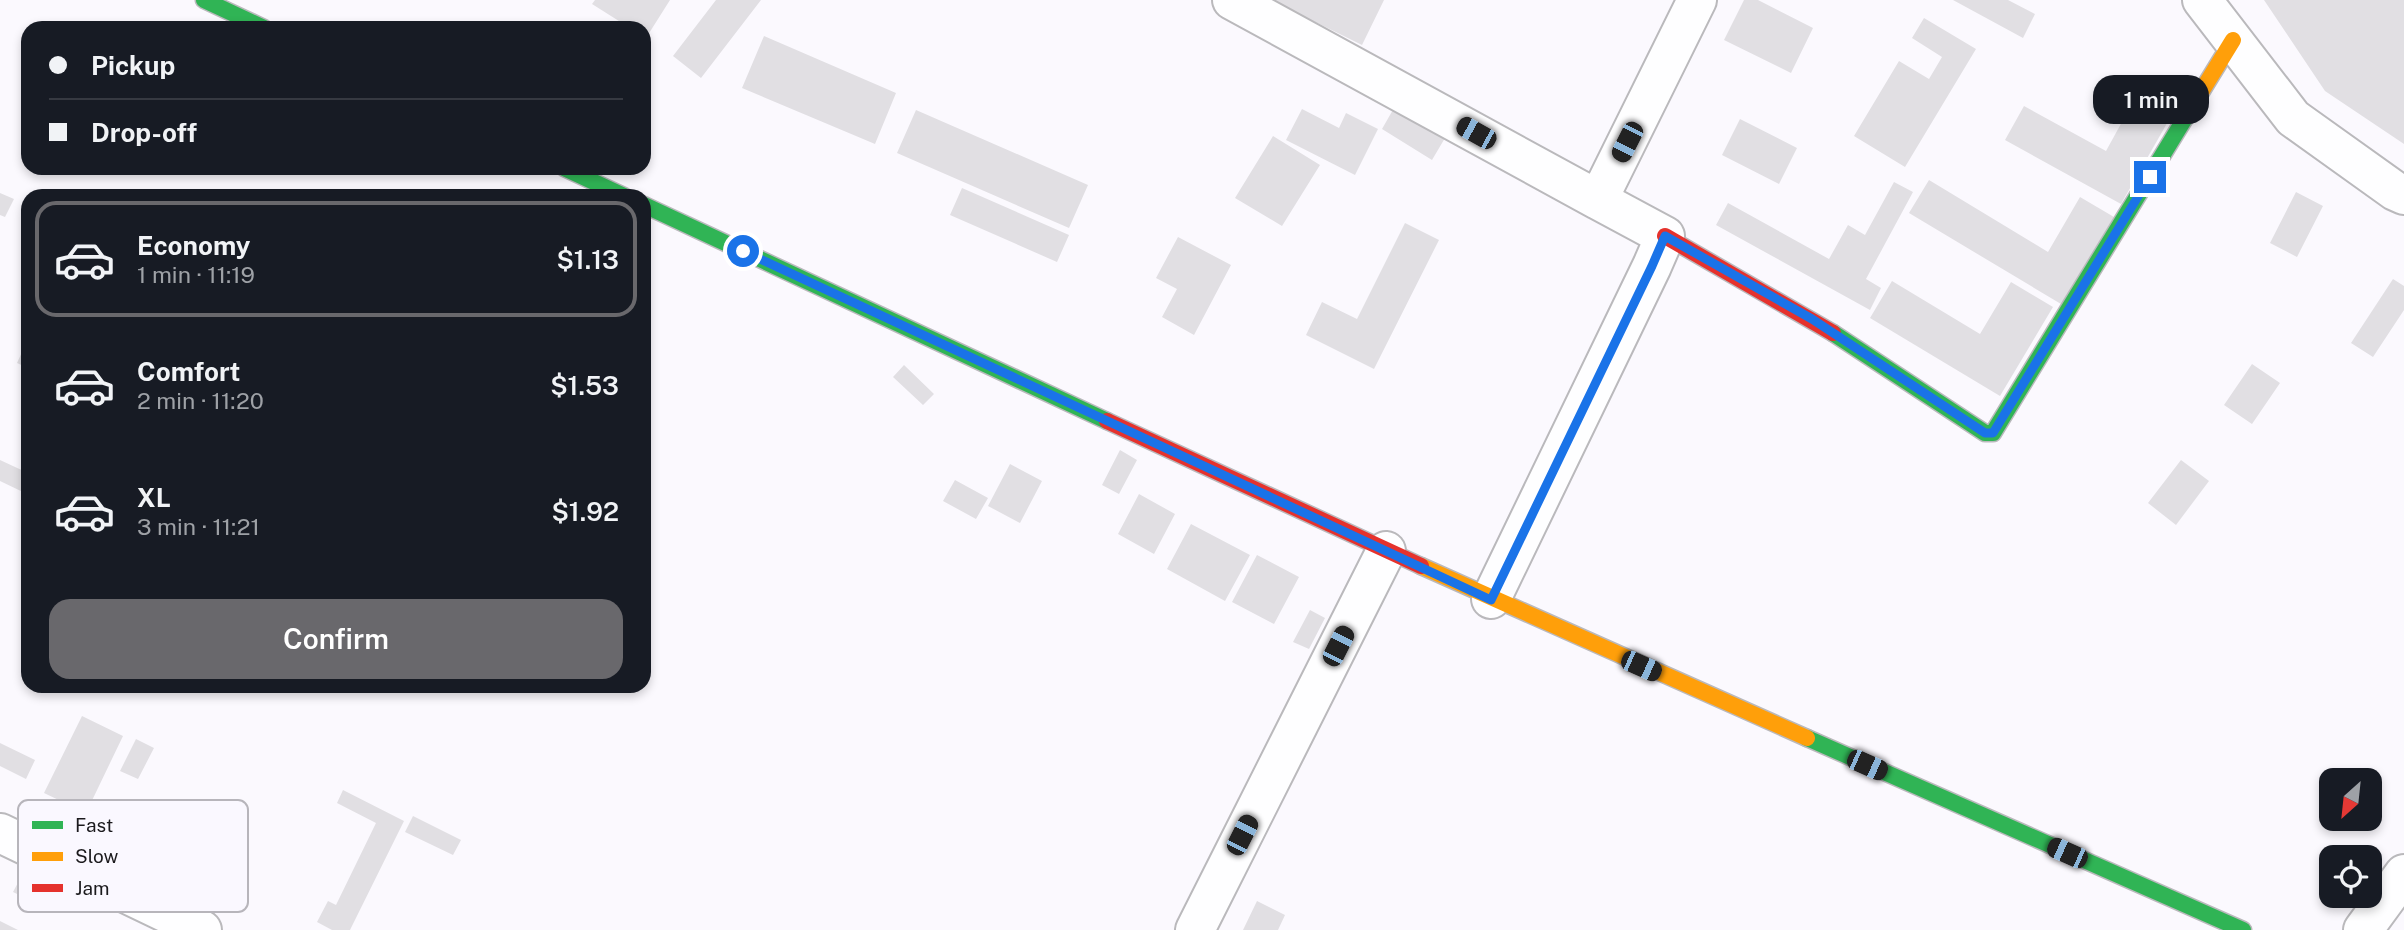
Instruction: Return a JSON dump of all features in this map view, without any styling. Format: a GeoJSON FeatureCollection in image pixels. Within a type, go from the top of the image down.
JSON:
{"type":"FeatureCollection","features":[{"type":"Feature","properties":{"kind":"main road"},"geometry":{"type":"LineString","coordinates":[[204,0],[249,21]]}},
{"type":"Feature","properties":{"kind":"main road"},"geometry":{"type":"LineString","coordinates":[[1665,236],[1812,319],[1985,433],[1993,433],[2233,40]]}},
{"type":"Feature","properties":{"kind":"main road"},"geometry":{"type":"LineString","coordinates":[[579,175],[609,189]]}},
{"type":"Feature","properties":{"kind":"main road"},"geometry":{"type":"LineString","coordinates":[[651,208],[1491,600],[2243,930]]}},
{"type":"Feature","properties":{"kind":"street"},"geometry":{"type":"LineString","coordinates":[[1232,0],[1665,236],[1491,600]]}},
{"type":"Feature","properties":{"kind":"street"},"geometry":{"type":"LineString","coordinates":[[1598,200],[1697,0]]}},
{"type":"Feature","properties":{"kind":"street"},"geometry":{"type":"LineString","coordinates":[[2202,0],[2293,118],[2404,195]]}},
{"type":"Feature","properties":{"kind":"street"},"geometry":{"type":"LineString","coordinates":[[1195,930],[1386,551]]}},
{"type":"Feature","properties":{"kind":"street"},"geometry":{"type":"LineString","coordinates":[[0,834],[18,843]]}},
{"type":"Feature","properties":{"kind":"street"},"geometry":{"type":"LineString","coordinates":[[2363,930],[2404,874]]}},
{"type":"Feature","properties":{"kind":"street"},"geometry":{"type":"LineString","coordinates":[[164,912],[202,930]]}},
{"type":"Feature","properties":{"kind":"building"},"geometry":{"type":"Polygon","coordinates":[[[595,0],[670,0],[651,30],[651,21],[619,21],[592,4],[595,0]]]}},
{"type":"Feature","properties":{"kind":"building"},"geometry":{"type":"Polygon","coordinates":[[[716,0],[761,0],[701,78],[673,56],[716,0]]]}},
{"type":"Feature","properties":{"kind":"building"},"geometry":{"type":"Polygon","coordinates":[[[1271,0],[1384,0],[1362,45],[1271,0]]]}},
{"type":"Feature","properties":{"kind":"building"},"geometry":{"type":"Polygon","coordinates":[[[1744,0],[1758,0],[1813,28],[1791,73],[1724,40],[1744,0]]]}},
{"type":"Feature","properties":{"kind":"building"},"geometry":{"type":"Polygon","coordinates":[[[1953,0],[2008,0],[2035,14],[2023,38],[1953,0]]]}},
{"type":"Feature","properties":{"kind":"building"},"geometry":{"type":"Polygon","coordinates":[[[2264,0],[2404,0],[2404,144],[2325,91],[2264,0]]]}},
{"type":"Feature","properties":{"kind":"building"},"geometry":{"type":"Polygon","coordinates":[[[1924,18],[1976,49],[1905,167],[1854,136],[1899,61],[1929,79],[1942,57],[1912,38],[1924,18]]]}},
{"type":"Feature","properties":{"kind":"building"},"geometry":{"type":"Polygon","coordinates":[[[764,36],[896,93],[875,144],[742,88],[764,36]]]}},
{"type":"Feature","properties":{"kind":"building"},"geometry":{"type":"Polygon","coordinates":[[[2139,91],[2174,111],[2121,204],[2005,140],[2024,106],[2106,151],[2139,91]]]}},
{"type":"Feature","properties":{"kind":"building"},"geometry":{"type":"Polygon","coordinates":[[[1394,108],[1445,138],[1432,160],[1382,129],[1394,108]]]}},
{"type":"Feature","properties":{"kind":"building"},"geometry":{"type":"Polygon","coordinates":[[[1302,109],[1339,128],[1346,113],[1378,129],[1355,175],[1286,140],[1302,109]]]}},
{"type":"Feature","properties":{"kind":"building"},"geometry":{"type":"Polygon","coordinates":[[[916,110],[1088,185],[1069,228],[897,153],[916,110]]]}},
{"type":"Feature","properties":{"kind":"building"},"geometry":{"type":"Polygon","coordinates":[[[1740,119],[1797,148],[1779,184],[1722,155],[1740,119]]]}},
{"type":"Feature","properties":{"kind":"building"},"geometry":{"type":"Polygon","coordinates":[[[1273,136],[1320,165],[1282,226],[1235,198],[1273,136]]]}},
{"type":"Feature","properties":{"kind":"building"},"geometry":{"type":"Polygon","coordinates":[[[1929,180],[2048,252],[2080,197],[2114,217],[2061,304],[1909,213],[1929,180]]]}},
{"type":"Feature","properties":{"kind":"building"},"geometry":{"type":"Polygon","coordinates":[[[1894,182],[1913,192],[1866,279],[1881,288],[1870,310],[1716,225],[1728,203],[1829,259],[1848,225],[1865,235],[1894,182]]]}},
{"type":"Feature","properties":{"kind":"building"},"geometry":{"type":"Polygon","coordinates":[[[962,188],[1069,235],[1057,262],[950,215],[962,188]]]}},
{"type":"Feature","properties":{"kind":"building"},"geometry":{"type":"Polygon","coordinates":[[[2296,192],[2323,206],[2297,257],[2270,243],[2296,192]]]}},
{"type":"Feature","properties":{"kind":"building"},"geometry":{"type":"Polygon","coordinates":[[[0,193],[14,199],[5,217],[0,215],[0,193]]]}},
{"type":"Feature","properties":{"kind":"building"},"geometry":{"type":"Polygon","coordinates":[[[1405,223],[1439,240],[1374,369],[1306,335],[1322,302],[1357,319],[1405,223]]]}},
{"type":"Feature","properties":{"kind":"building"},"geometry":{"type":"Polygon","coordinates":[[[1178,237],[1231,265],[1194,335],[1162,317],[1177,289],[1156,278],[1178,237]]]}},
{"type":"Feature","properties":{"kind":"building"},"geometry":{"type":"Polygon","coordinates":[[[2393,279],[2404,286],[2404,310],[2373,357],[2351,343],[2393,279]]]}},
{"type":"Feature","properties":{"kind":"building"},"geometry":{"type":"Polygon","coordinates":[[[1892,281],[1980,334],[2011,282],[2053,307],[2000,396],[1870,318],[1892,281]]]}},
{"type":"Feature","properties":{"kind":"building"},"geometry":{"type":"Polygon","coordinates":[[[2252,364],[2280,383],[2252,424],[2224,405],[2252,364]]]}},
{"type":"Feature","properties":{"kind":"building"},"geometry":{"type":"Polygon","coordinates":[[[904,365],[934,394],[923,405],[893,377],[904,365]]]}},
{"type":"Feature","properties":{"kind":"building"},"geometry":{"type":"Polygon","coordinates":[[[1120,450],[1137,460],[1119,494],[1102,485],[1120,450]]]}},
{"type":"Feature","properties":{"kind":"building"},"geometry":{"type":"Polygon","coordinates":[[[0,460],[21,470],[21,491],[0,481],[0,460]]]}},
{"type":"Feature","properties":{"kind":"building"},"geometry":{"type":"Polygon","coordinates":[[[2181,460],[2209,481],[2176,525],[2148,503],[2181,460]]]}},
{"type":"Feature","properties":{"kind":"building"},"geometry":{"type":"Polygon","coordinates":[[[1010,464],[1042,481],[1020,523],[988,506],[1010,464]]]}},
{"type":"Feature","properties":{"kind":"building"},"geometry":{"type":"Polygon","coordinates":[[[955,480],[988,498],[976,519],[943,501],[955,480]]]}},
{"type":"Feature","properties":{"kind":"building"},"geometry":{"type":"Polygon","coordinates":[[[1139,494],[1175,514],[1154,554],[1118,534],[1139,494]]]}},
{"type":"Feature","properties":{"kind":"building"},"geometry":{"type":"Polygon","coordinates":[[[1191,524],[1250,555],[1225,601],[1167,569],[1191,524]]]}},
{"type":"Feature","properties":{"kind":"building"},"geometry":{"type":"Polygon","coordinates":[[[1257,555],[1299,577],[1274,624],[1232,602],[1257,555]]]}},
{"type":"Feature","properties":{"kind":"building"},"geometry":{"type":"Polygon","coordinates":[[[1310,610],[1325,618],[1309,649],[1293,642],[1310,610]]]}},
{"type":"Feature","properties":{"kind":"building"},"geometry":{"type":"Polygon","coordinates":[[[82,716],[123,736],[92,800],[59,800],[44,793],[82,716]]]}},
{"type":"Feature","properties":{"kind":"building"},"geometry":{"type":"Polygon","coordinates":[[[136,739],[154,748],[138,779],[120,771],[136,739]]]}},
{"type":"Feature","properties":{"kind":"building"},"geometry":{"type":"Polygon","coordinates":[[[0,743],[35,760],[26,779],[0,766],[0,743]]]}},
{"type":"Feature","properties":{"kind":"building"},"geometry":{"type":"Polygon","coordinates":[[[343,790],[404,821],[350,930],[332,930],[317,922],[328,901],[336,905],[376,823],[337,803],[343,790]]]}},
{"type":"Feature","properties":{"kind":"building"},"geometry":{"type":"Polygon","coordinates":[[[413,816],[461,840],[453,855],[405,832],[413,816]]]}},
{"type":"Feature","properties":{"kind":"building"},"geometry":{"type":"Polygon","coordinates":[[[1257,901],[1285,915],[1278,930],[1243,930],[1257,901]]]}},
{"type":"Feature","properties":{"kind":"building"},"geometry":{"type":"Polygon","coordinates":[[[0,921],[18,930],[0,930],[0,921]]]}},
{"type":"Feature","properties":{"kind":"traffic: fast"},"geometry":{"type":"LineString","coordinates":[[204,0],[249,21]]}},
{"type":"Feature","properties":{"kind":"traffic: fast"},"geometry":{"type":"LineString","coordinates":[[1833,333],[1985,433],[1993,433],[2187,115]]}},
{"type":"Feature","properties":{"kind":"traffic: fast"},"geometry":{"type":"LineString","coordinates":[[579,175],[609,189]]}},
{"type":"Feature","properties":{"kind":"traffic: fast"},"geometry":{"type":"LineString","coordinates":[[651,208],[1107,421]]}},
{"type":"Feature","properties":{"kind":"traffic: fast"},"geometry":{"type":"LineString","coordinates":[[1807,738],[2243,930]]}},
{"type":"Feature","properties":{"kind":"traffic: slow"},"geometry":{"type":"LineString","coordinates":[[2187,115],[2233,40]]}},
{"type":"Feature","properties":{"kind":"traffic: slow"},"geometry":{"type":"LineString","coordinates":[[1421,566],[1807,738]]}},
{"type":"Feature","properties":{"kind":"traffic: jam"},"geometry":{"type":"LineString","coordinates":[[1665,236],[1833,333]]}},
{"type":"Feature","properties":{"kind":"traffic: jam"},"geometry":{"type":"LineString","coordinates":[[1107,421],[1421,566]]}},
{"type":"Feature","properties":{"kind":"route"},"geometry":{"type":"LineString","coordinates":[[743,251],[1491,600],[1665,236],[1812,319],[1985,433],[1993,433],[2150,177]]}}]}
